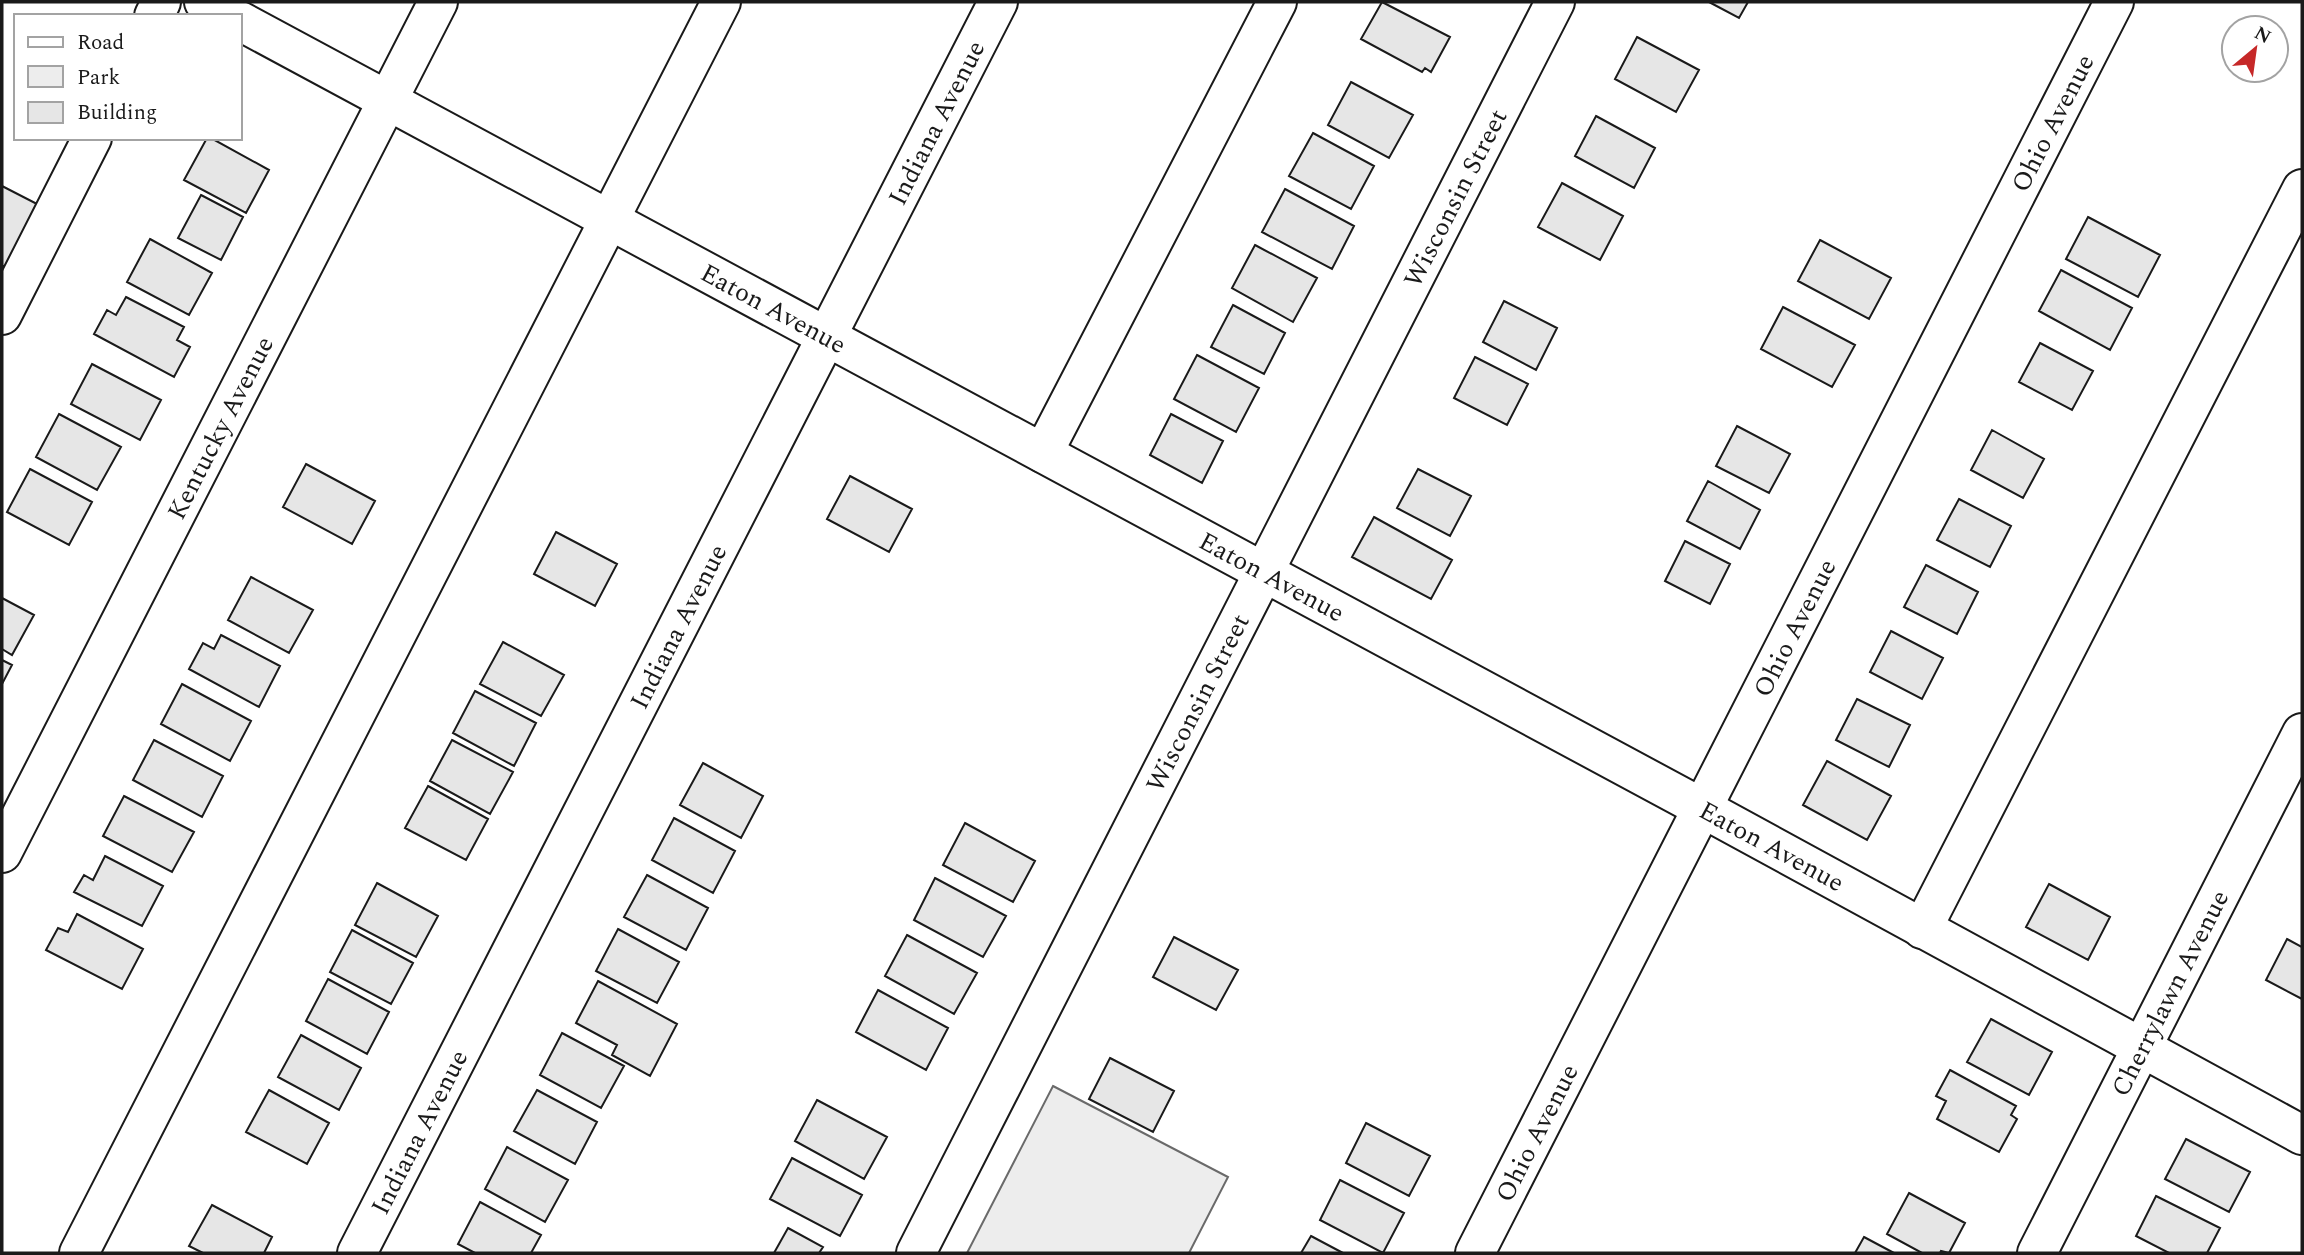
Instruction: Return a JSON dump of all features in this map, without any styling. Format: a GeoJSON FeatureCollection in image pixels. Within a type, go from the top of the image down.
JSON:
{"type":"FeatureCollection","features":[{"type":"Feature","properties":{"kind":"street"},"geometry":{"type":"LineString","coordinates":[[204,2],[226,14]]}},
{"type":"Feature","properties":{"kind":"street","name":"Kentucky Avenue"},"geometry":{"type":"LineString","coordinates":[[2,853],[438,2]]}},
{"type":"Feature","properties":{"kind":"street"},"geometry":{"type":"LineString","coordinates":[[79,1253],[722,2]]}},
{"type":"Feature","properties":{"kind":"street","name":"Indiana Avenue"},"geometry":{"type":"LineString","coordinates":[[357,1253],[998,2]]}},
{"type":"Feature","properties":{"kind":"street"},"geometry":{"type":"LineString","coordinates":[[1043,453],[1276,2]]}},
{"type":"Feature","properties":{"kind":"street","name":"Wisconsin Street"},"geometry":{"type":"LineString","coordinates":[[916,1253],[1555,2]]}},
{"type":"Feature","properties":{"kind":"street","name":"Ohio Avenue"},"geometry":{"type":"LineString","coordinates":[[1475,1253],[2114,2]]}},
{"type":"Feature","properties":{"kind":"street","name":"Eaton Avenue"},"geometry":{"type":"LineString","coordinates":[[242,22],[1704,809],[2302,1135]]}},
{"type":"Feature","properties":{"kind":"street"},"geometry":{"type":"LineString","coordinates":[[2,315],[91,140]]}},
{"type":"Feature","properties":{"kind":"street"},"geometry":{"type":"LineString","coordinates":[[1922,929],[2302,189]]}},
{"type":"Feature","properties":{"kind":"street","name":"Cherrylawn Avenue"},"geometry":{"type":"LineString","coordinates":[[2037,1253],[2302,733]]}},
{"type":"Feature","properties":{"kind":"green space"},"geometry":{"type":"Polygon","coordinates":[[[1053,1086],[1228,1177],[1189,1253],[967,1253],[1053,1086]]]}},
{"type":"Feature","properties":{"kind":"building"},"geometry":{"type":"Polygon","coordinates":[[[1382,2],[1450,37],[1431,72],[1425,68],[1422,72],[1361,39],[1382,2]]]}},
{"type":"Feature","properties":{"kind":"building"},"geometry":{"type":"Polygon","coordinates":[[[1709,2],[1748,2],[1739,18],[1709,2]]]}},
{"type":"Feature","properties":{"kind":"building"},"geometry":{"type":"Polygon","coordinates":[[[1637,37],[1699,70],[1676,112],[1615,79],[1637,37]]]}},
{"type":"Feature","properties":{"kind":"building"},"geometry":{"type":"Polygon","coordinates":[[[1351,82],[1413,115],[1389,158],[1328,125],[1351,82]]]}},
{"type":"Feature","properties":{"kind":"building"},"geometry":{"type":"Polygon","coordinates":[[[1596,116],[1655,148],[1634,188],[1575,156],[1596,116]]]}},
{"type":"Feature","properties":{"kind":"building"},"geometry":{"type":"Polygon","coordinates":[[[1313,133],[1374,166],[1351,209],[1289,176],[1313,133]]]}},
{"type":"Feature","properties":{"kind":"building"},"geometry":{"type":"Polygon","coordinates":[[[206,140],[215,140],[269,170],[246,213],[184,180],[206,140]]]}},
{"type":"Feature","properties":{"kind":"building"},"geometry":{"type":"Polygon","coordinates":[[[1562,183],[1623,216],[1600,260],[1538,227],[1562,183]]]}},
{"type":"Feature","properties":{"kind":"building"},"geometry":{"type":"Polygon","coordinates":[[[2,186],[39,205],[7,268],[2,265],[2,186]]]}},
{"type":"Feature","properties":{"kind":"building"},"geometry":{"type":"Polygon","coordinates":[[[1285,189],[1354,226],[1332,269],[1262,232],[1285,189]]]}},
{"type":"Feature","properties":{"kind":"building"},"geometry":{"type":"Polygon","coordinates":[[[201,195],[243,217],[221,260],[178,238],[201,195]]]}},
{"type":"Feature","properties":{"kind":"building"},"geometry":{"type":"Polygon","coordinates":[[[2088,217],[2160,255],[2138,297],[2066,259],[2088,217]]]}},
{"type":"Feature","properties":{"kind":"building"},"geometry":{"type":"Polygon","coordinates":[[[150,239],[212,273],[189,315],[127,282],[150,239]]]}},
{"type":"Feature","properties":{"kind":"building"},"geometry":{"type":"Polygon","coordinates":[[[1820,240],[1891,278],[1869,319],[1798,281],[1820,240]]]}},
{"type":"Feature","properties":{"kind":"building"},"geometry":{"type":"Polygon","coordinates":[[[1255,245],[1317,278],[1293,322],[1232,288],[1255,245]]]}},
{"type":"Feature","properties":{"kind":"building"},"geometry":{"type":"Polygon","coordinates":[[[2061,270],[2132,308],[2110,350],[2039,311],[2061,270]]]}},
{"type":"Feature","properties":{"kind":"building"},"geometry":{"type":"Polygon","coordinates":[[[126,297],[184,327],[177,340],[190,347],[174,377],[94,334],[107,310],[116,315],[126,297]]]}},
{"type":"Feature","properties":{"kind":"building"},"geometry":{"type":"Polygon","coordinates":[[[1504,301],[1557,328],[1536,370],[1483,342],[1504,301]]]}},
{"type":"Feature","properties":{"kind":"building"},"geometry":{"type":"Polygon","coordinates":[[[1233,305],[1285,333],[1264,374],[1211,347],[1233,305]]]}},
{"type":"Feature","properties":{"kind":"building"},"geometry":{"type":"Polygon","coordinates":[[[1783,307],[1855,345],[1832,387],[1761,349],[1783,307]]]}},
{"type":"Feature","properties":{"kind":"building"},"geometry":{"type":"Polygon","coordinates":[[[2040,343],[2093,371],[2072,410],[2019,382],[2040,343]]]}},
{"type":"Feature","properties":{"kind":"building"},"geometry":{"type":"Polygon","coordinates":[[[1197,355],[1259,388],[1236,432],[1174,399],[1197,355]]]}},
{"type":"Feature","properties":{"kind":"building"},"geometry":{"type":"Polygon","coordinates":[[[1475,357],[1528,384],[1507,425],[1454,398],[1475,357]]]}},
{"type":"Feature","properties":{"kind":"building"},"geometry":{"type":"Polygon","coordinates":[[[92,364],[161,400],[140,440],[71,404],[92,364]]]}},
{"type":"Feature","properties":{"kind":"building"},"geometry":{"type":"Polygon","coordinates":[[[59,414],[121,447],[97,490],[36,457],[59,414]]]}},
{"type":"Feature","properties":{"kind":"building"},"geometry":{"type":"Polygon","coordinates":[[[1171,414],[1223,441],[1202,483],[1150,455],[1171,414]]]}},
{"type":"Feature","properties":{"kind":"building"},"geometry":{"type":"Polygon","coordinates":[[[1737,426],[1790,454],[1769,493],[1716,466],[1737,426]]]}},
{"type":"Feature","properties":{"kind":"building"},"geometry":{"type":"Polygon","coordinates":[[[1992,430],[2044,459],[2023,498],[1971,470],[1992,430]]]}},
{"type":"Feature","properties":{"kind":"building"},"geometry":{"type":"Polygon","coordinates":[[[306,464],[375,501],[352,544],[283,507],[306,464]]]}},
{"type":"Feature","properties":{"kind":"building"},"geometry":{"type":"Polygon","coordinates":[[[30,469],[92,502],[69,545],[7,512],[30,469]]]}},
{"type":"Feature","properties":{"kind":"building"},"geometry":{"type":"Polygon","coordinates":[[[1418,469],[1471,496],[1450,536],[1397,508],[1418,469]]]}},
{"type":"Feature","properties":{"kind":"building"},"geometry":{"type":"Polygon","coordinates":[[[850,476],[912,509],[889,552],[827,519],[850,476]]]}},
{"type":"Feature","properties":{"kind":"building"},"geometry":{"type":"Polygon","coordinates":[[[1708,481],[1760,510],[1740,549],[1687,521],[1708,481]]]}},
{"type":"Feature","properties":{"kind":"building"},"geometry":{"type":"Polygon","coordinates":[[[1959,499],[2011,526],[1990,567],[1937,540],[1959,499]]]}},
{"type":"Feature","properties":{"kind":"building"},"geometry":{"type":"Polygon","coordinates":[[[1374,517],[1452,560],[1431,599],[1352,557],[1374,517]]]}},
{"type":"Feature","properties":{"kind":"building"},"geometry":{"type":"Polygon","coordinates":[[[556,532],[617,564],[595,606],[534,574],[556,532]]]}},
{"type":"Feature","properties":{"kind":"building"},"geometry":{"type":"Polygon","coordinates":[[[1685,541],[1730,564],[1710,604],[1665,581],[1685,541]]]}},
{"type":"Feature","properties":{"kind":"building"},"geometry":{"type":"Polygon","coordinates":[[[1926,565],[1978,592],[1957,634],[1904,607],[1926,565]]]}},
{"type":"Feature","properties":{"kind":"building"},"geometry":{"type":"Polygon","coordinates":[[[251,577],[313,610],[289,653],[228,620],[251,577]]]}},
{"type":"Feature","properties":{"kind":"building"},"geometry":{"type":"Polygon","coordinates":[[[2,598],[34,615],[12,655],[2,649],[2,598]]]}},
{"type":"Feature","properties":{"kind":"building"},"geometry":{"type":"Polygon","coordinates":[[[1891,631],[1943,658],[1922,699],[1870,672],[1891,631]]]}},
{"type":"Feature","properties":{"kind":"building"},"geometry":{"type":"Polygon","coordinates":[[[221,635],[280,666],[259,707],[189,669],[203,643],[214,649],[221,635]]]}},
{"type":"Feature","properties":{"kind":"building"},"geometry":{"type":"Polygon","coordinates":[[[503,642],[564,675],[541,716],[480,684],[503,642]]]}},
{"type":"Feature","properties":{"kind":"building"},"geometry":{"type":"Polygon","coordinates":[[[2,660],[12,665],[2,684],[2,660]]]}},
{"type":"Feature","properties":{"kind":"building"},"geometry":{"type":"Polygon","coordinates":[[[182,684],[251,721],[230,761],[161,724],[182,684]]]}},
{"type":"Feature","properties":{"kind":"building"},"geometry":{"type":"Polygon","coordinates":[[[475,691],[536,723],[514,766],[453,733],[475,691]]]}},
{"type":"Feature","properties":{"kind":"building"},"geometry":{"type":"Polygon","coordinates":[[[1857,699],[1910,725],[1889,767],[1836,740],[1857,699]]]}},
{"type":"Feature","properties":{"kind":"building"},"geometry":{"type":"Polygon","coordinates":[[[154,740],[223,776],[202,817],[133,780],[154,740]]]}},
{"type":"Feature","properties":{"kind":"building"},"geometry":{"type":"Polygon","coordinates":[[[452,740],[513,772],[490,814],[430,781],[452,740]]]}},
{"type":"Feature","properties":{"kind":"building"},"geometry":{"type":"Polygon","coordinates":[[[1827,761],[1891,796],[1867,840],[1803,805],[1827,761]]]}},
{"type":"Feature","properties":{"kind":"building"},"geometry":{"type":"Polygon","coordinates":[[[703,763],[763,796],[741,838],[680,805],[703,763]]]}},
{"type":"Feature","properties":{"kind":"building"},"geometry":{"type":"Polygon","coordinates":[[[428,786],[488,819],[466,860],[405,828],[428,786]]]}},
{"type":"Feature","properties":{"kind":"building"},"geometry":{"type":"Polygon","coordinates":[[[124,796],[194,832],[172,872],[103,836],[124,796]]]}},
{"type":"Feature","properties":{"kind":"building"},"geometry":{"type":"Polygon","coordinates":[[[674,818],[735,851],[713,893],[652,860],[674,818]]]}},
{"type":"Feature","properties":{"kind":"building"},"geometry":{"type":"Polygon","coordinates":[[[965,823],[1035,861],[1013,902],[943,865],[965,823]]]}},
{"type":"Feature","properties":{"kind":"building"},"geometry":{"type":"Polygon","coordinates":[[[105,856],[163,886],[142,926],[74,892],[84,875],[93,880],[105,856]]]}},
{"type":"Feature","properties":{"kind":"building"},"geometry":{"type":"Polygon","coordinates":[[[647,875],[708,908],[686,950],[624,917],[647,875]]]}},
{"type":"Feature","properties":{"kind":"building"},"geometry":{"type":"Polygon","coordinates":[[[935,878],[1006,916],[983,957],[914,920],[935,878]]]}},
{"type":"Feature","properties":{"kind":"building"},"geometry":{"type":"Polygon","coordinates":[[[377,883],[438,916],[416,957],[355,925],[377,883]]]}},
{"type":"Feature","properties":{"kind":"building"},"geometry":{"type":"Polygon","coordinates":[[[2049,884],[2110,917],[2088,960],[2026,927],[2049,884]]]}},
{"type":"Feature","properties":{"kind":"building"},"geometry":{"type":"Polygon","coordinates":[[[77,914],[143,949],[122,989],[46,950],[58,928],[68,932],[77,914]]]}},
{"type":"Feature","properties":{"kind":"building"},"geometry":{"type":"Polygon","coordinates":[[[618,929],[679,962],[657,1003],[596,971],[618,929]]]}},
{"type":"Feature","properties":{"kind":"building"},"geometry":{"type":"Polygon","coordinates":[[[352,930],[413,963],[391,1004],[330,972],[352,930]]]}},
{"type":"Feature","properties":{"kind":"building"},"geometry":{"type":"Polygon","coordinates":[[[907,935],[977,973],[954,1014],[885,976],[907,935]]]}},
{"type":"Feature","properties":{"kind":"building"},"geometry":{"type":"Polygon","coordinates":[[[1174,937],[1238,970],[1216,1010],[1153,977],[1174,937]]]}},
{"type":"Feature","properties":{"kind":"building"},"geometry":{"type":"Polygon","coordinates":[[[2287,939],[2302,947],[2302,999],[2266,980],[2287,939]]]}},
{"type":"Feature","properties":{"kind":"building"},"geometry":{"type":"Polygon","coordinates":[[[328,979],[389,1012],[367,1054],[306,1021],[328,979]]]}},
{"type":"Feature","properties":{"kind":"building"},"geometry":{"type":"Polygon","coordinates":[[[598,981],[677,1024],[650,1076],[612,1055],[617,1045],[576,1023],[598,981]]]}},
{"type":"Feature","properties":{"kind":"building"},"geometry":{"type":"Polygon","coordinates":[[[878,990],[948,1028],[926,1070],[856,1032],[878,990]]]}},
{"type":"Feature","properties":{"kind":"building"},"geometry":{"type":"Polygon","coordinates":[[[1991,1019],[2052,1052],[2029,1095],[1967,1062],[1991,1019]]]}},
{"type":"Feature","properties":{"kind":"building"},"geometry":{"type":"Polygon","coordinates":[[[562,1033],[624,1066],[601,1108],[540,1075],[562,1033]]]}},
{"type":"Feature","properties":{"kind":"building"},"geometry":{"type":"Polygon","coordinates":[[[301,1035],[361,1068],[339,1110],[278,1077],[301,1035]]]}},
{"type":"Feature","properties":{"kind":"building"},"geometry":{"type":"Polygon","coordinates":[[[1110,1058],[1174,1091],[1153,1132],[1089,1099],[1110,1058]]]}},
{"type":"Feature","properties":{"kind":"building"},"geometry":{"type":"Polygon","coordinates":[[[1950,1070],[2016,1106],[2011,1115],[2017,1119],[1999,1152],[1937,1119],[1946,1101],[1936,1096],[1950,1070]]]}},
{"type":"Feature","properties":{"kind":"building"},"geometry":{"type":"Polygon","coordinates":[[[269,1090],[329,1123],[307,1164],[246,1132],[269,1090]]]}},
{"type":"Feature","properties":{"kind":"building"},"geometry":{"type":"Polygon","coordinates":[[[537,1090],[597,1122],[575,1164],[514,1131],[537,1090]]]}},
{"type":"Feature","properties":{"kind":"building"},"geometry":{"type":"Polygon","coordinates":[[[817,1100],[887,1137],[864,1179],[795,1141],[817,1100]]]}},
{"type":"Feature","properties":{"kind":"building"},"geometry":{"type":"Polygon","coordinates":[[[1366,1123],[1430,1156],[1409,1196],[1346,1163],[1366,1123]]]}},
{"type":"Feature","properties":{"kind":"building"},"geometry":{"type":"Polygon","coordinates":[[[2186,1139],[2250,1172],[2229,1212],[2165,1179],[2186,1139]]]}},
{"type":"Feature","properties":{"kind":"building"},"geometry":{"type":"Polygon","coordinates":[[[507,1147],[568,1180],[545,1222],[485,1189],[507,1147]]]}},
{"type":"Feature","properties":{"kind":"building"},"geometry":{"type":"Polygon","coordinates":[[[792,1158],[862,1195],[840,1236],[770,1199],[792,1158]]]}},
{"type":"Feature","properties":{"kind":"building"},"geometry":{"type":"Polygon","coordinates":[[[1340,1180],[1404,1213],[1383,1253],[1320,1220],[1340,1180]]]}},
{"type":"Feature","properties":{"kind":"building"},"geometry":{"type":"Polygon","coordinates":[[[1909,1193],[1965,1223],[1949,1253],[1922,1253],[1887,1234],[1909,1193]]]}},
{"type":"Feature","properties":{"kind":"building"},"geometry":{"type":"Polygon","coordinates":[[[2156,1196],[2220,1228],[2207,1253],[2169,1253],[2136,1236],[2156,1196]]]}},
{"type":"Feature","properties":{"kind":"building"},"geometry":{"type":"Polygon","coordinates":[[[480,1202],[541,1235],[531,1253],[475,1253],[458,1244],[480,1202]]]}},
{"type":"Feature","properties":{"kind":"building"},"geometry":{"type":"Polygon","coordinates":[[[212,1205],[272,1237],[264,1253],[203,1253],[189,1246],[212,1205]]]}},
{"type":"Feature","properties":{"kind":"building"},"geometry":{"type":"Polygon","coordinates":[[[788,1228],[823,1247],[819,1253],[774,1253],[788,1228]]]}},
{"type":"Feature","properties":{"kind":"building"},"geometry":{"type":"Polygon","coordinates":[[[1311,1236],[1343,1253],[1301,1253],[1311,1236]]]}},
{"type":"Feature","properties":{"kind":"building"},"geometry":{"type":"Polygon","coordinates":[[[1864,1237],[1894,1253],[1855,1253],[1864,1237]]]}}]}
